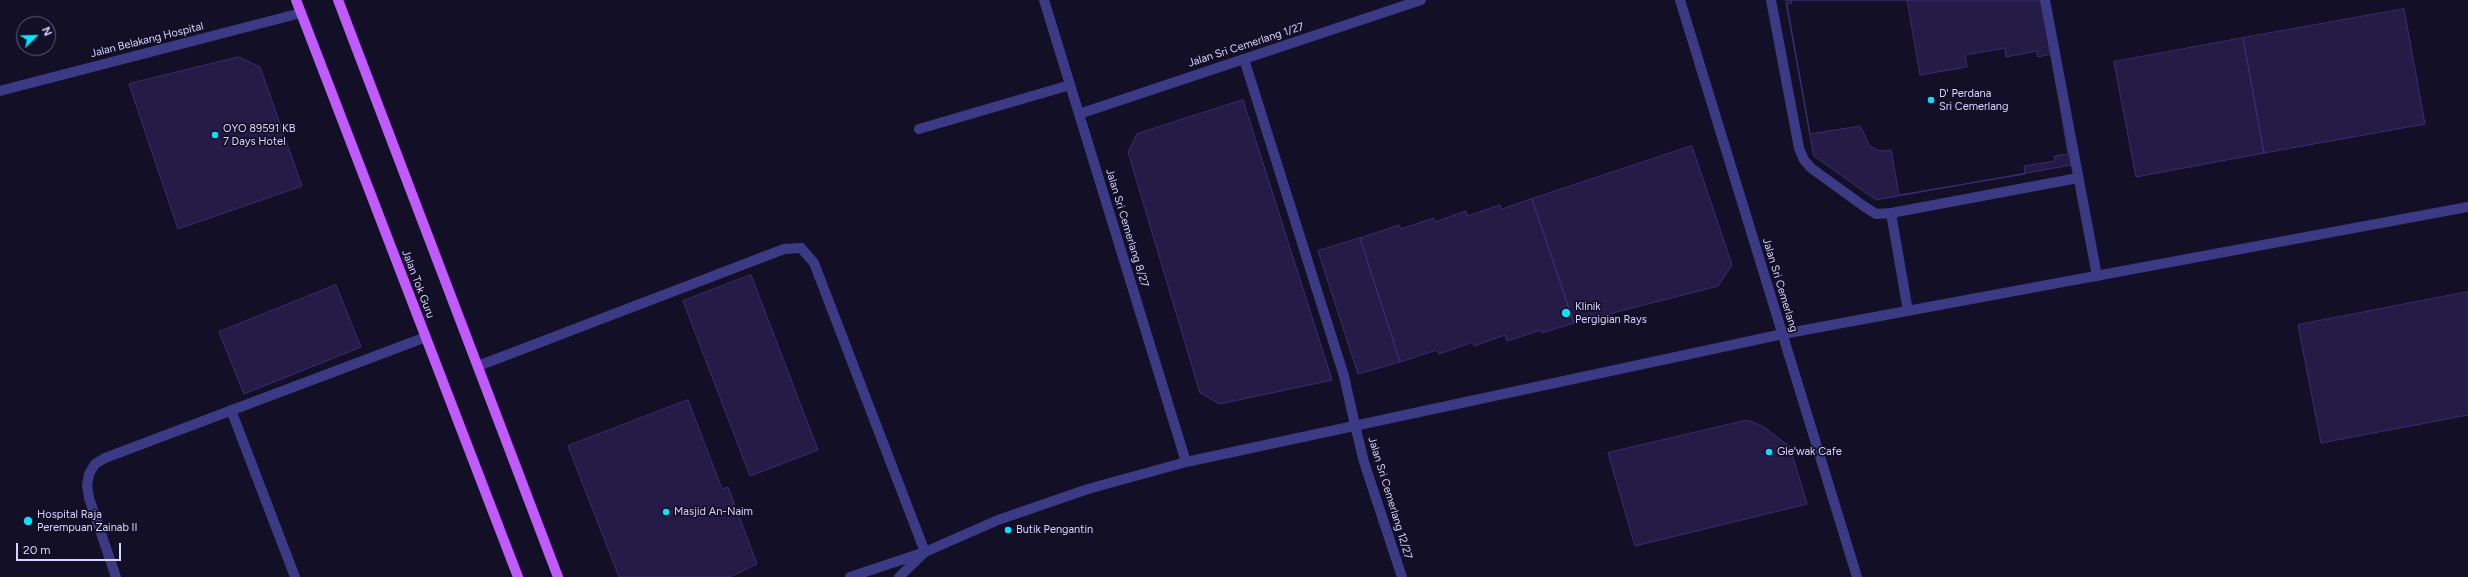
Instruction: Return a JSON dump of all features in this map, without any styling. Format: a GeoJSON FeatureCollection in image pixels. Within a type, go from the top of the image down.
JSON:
{"type":"FeatureCollection","features":[{"type":"Feature","properties":{"kind":"main road","name":"Jalan Tok Guru"},"geometry":{"type":"LineString","coordinates":[[296,0],[517,575]]}},
{"type":"Feature","properties":{"kind":"main road"},"geometry":{"type":"LineString","coordinates":[[338,0],[558,577]]}},
{"type":"Feature","properties":{"kind":"street","name":"Jalan Sri Cemerlang 8/27"},"geometry":{"type":"LineString","coordinates":[[1044,0],[1186,462]]}},
{"type":"Feature","properties":{"kind":"street","name":"Jalan Sri Cemerlang 1/27"},"geometry":{"type":"LineString","coordinates":[[1079,114],[1421,0]]}},
{"type":"Feature","properties":{"kind":"street","name":"Jalan Sri Cemerlang"},"geometry":{"type":"LineString","coordinates":[[1680,0],[1857,577]]}},
{"type":"Feature","properties":{"kind":"street"},"geometry":{"type":"LineString","coordinates":[[1771,0],[1799,148],[1804,160],[1811,168],[1876,214],[1891,213],[2078,178]]}},
{"type":"Feature","properties":{"kind":"street"},"geometry":{"type":"LineString","coordinates":[[2045,0],[2097,276]]}},
{"type":"Feature","properties":{"kind":"street","name":"Jalan Belakang Hospital"},"geometry":{"type":"LineString","coordinates":[[0,91],[301,13]]}},
{"type":"Feature","properties":{"kind":"street","name":"Jalan Sri Cemerlang 12/27"},"geometry":{"type":"LineString","coordinates":[[1244,59],[1344,376],[1364,462],[1402,577]]}},
{"type":"Feature","properties":{"kind":"street"},"geometry":{"type":"LineString","coordinates":[[919,129],[1070,85]]}},
{"type":"Feature","properties":{"kind":"street"},"geometry":{"type":"LineString","coordinates":[[850,577],[925,552],[998,520],[1088,489],[1186,462],[1783,334],[2468,207]]}},
{"type":"Feature","properties":{"kind":"street"},"geometry":{"type":"LineString","coordinates":[[1891,213],[1908,311]]}},
{"type":"Feature","properties":{"kind":"street"},"geometry":{"type":"LineString","coordinates":[[478,366],[784,249],[801,248],[814,263],[925,552]]}},
{"type":"Feature","properties":{"kind":"street"},"geometry":{"type":"LineString","coordinates":[[116,577],[87,485],[89,474],[95,464],[105,458],[426,337]]}},
{"type":"Feature","properties":{"kind":"street"},"geometry":{"type":"LineString","coordinates":[[231,410],[295,577]]}},
{"type":"Feature","properties":{"kind":"street"},"geometry":{"type":"LineString","coordinates":[[899,577],[925,552]]}},
{"type":"Feature","properties":{"kind":"building","name":"D' Perdana Sri Cemerlang"},"geometry":{"type":"Polygon","coordinates":[[[1786,0],[2041,0],[2071,165],[1876,200],[1814,156],[1786,0]]]}},
{"type":"Feature","properties":{"kind":"building","name":"D' Perdana Sri Cemerlang"},"geometry":{"type":"Polygon","coordinates":[[[1791,0],[1907,0],[1920,75],[1967,67],[1965,55],[2005,48],[2006,57],[2037,51],[2038,57],[2051,54],[2068,154],[2054,156],[2055,161],[2024,166],[2025,174],[1899,195],[1891,150],[1880,151],[1870,146],[1860,126],[1810,134],[1787,4],[1792,3],[1791,0]]]}},
{"type":"Feature","properties":{"kind":"building"},"geometry":{"type":"Polygon","coordinates":[[[2404,9],[2425,124],[2264,153],[2243,38],[2404,9]]]}},
{"type":"Feature","properties":{"kind":"building"},"geometry":{"type":"Polygon","coordinates":[[[2243,38],[2264,153],[2136,177],[2114,62],[2243,38]]]}},
{"type":"Feature","properties":{"kind":"building","name":"OYO 89591 KB 7 Days Hotel"},"geometry":{"type":"Polygon","coordinates":[[[239,57],[260,67],[302,186],[178,229],[129,84],[239,57]]]}},
{"type":"Feature","properties":{"kind":"building"},"geometry":{"type":"Polygon","coordinates":[[[1243,100],[1332,380],[1220,404],[1200,393],[1128,152],[1137,134],[1243,100]]]}},
{"type":"Feature","properties":{"kind":"building"},"geometry":{"type":"Polygon","coordinates":[[[1692,146],[1732,265],[1718,286],[1574,323],[1532,199],[1692,146]]]}},
{"type":"Feature","properties":{"kind":"building"},"geometry":{"type":"Polygon","coordinates":[[[1532,199],[1574,323],[1542,333],[1541,330],[1507,341],[1505,335],[1474,346],[1473,342],[1439,354],[1437,350],[1400,362],[1360,238],[1399,225],[1401,229],[1434,218],[1435,222],[1466,211],[1467,216],[1500,205],[1501,209],[1532,199]]]}},
{"type":"Feature","properties":{"kind":"building"},"geometry":{"type":"Polygon","coordinates":[[[1360,238],[1400,362],[1358,374],[1318,251],[1360,238]]]}},
{"type":"Feature","properties":{"kind":"building"},"geometry":{"type":"Polygon","coordinates":[[[751,275],[818,450],[750,476],[683,301],[751,275]]]}},
{"type":"Feature","properties":{"kind":"building"},"geometry":{"type":"Polygon","coordinates":[[[336,285],[361,347],[244,394],[219,332],[336,285]]]}},
{"type":"Feature","properties":{"kind":"building"},"geometry":{"type":"Polygon","coordinates":[[[2468,292],[2468,415],[2321,443],[2298,325],[2468,292]]]}},
{"type":"Feature","properties":{"kind":"building","name":"Masjid An-Naim"},"geometry":{"type":"Polygon","coordinates":[[[688,400],[722,489],[728,487],[757,564],[730,577],[619,577],[568,446],[688,400]]]}},
{"type":"Feature","properties":{"kind":"building"},"geometry":{"type":"Polygon","coordinates":[[[1748,420],[1764,427],[1790,447],[1807,504],[1635,546],[1608,453],[1748,420]]]}},
{"type":"Feature","properties":{"kind":"place","name":"D' Perdana Sri Cemerlang"},"geometry":{"type":"Point","coordinates":[1931,100]}},
{"type":"Feature","properties":{"kind":"place","name":"OYO 89591 KB 7 Days Hotel"},"geometry":{"type":"Point","coordinates":[215,135]}},
{"type":"Feature","properties":{"kind":"place","name":"Klinik Pergigian Rays"},"geometry":{"type":"Point","coordinates":[1566,313]}},
{"type":"Feature","properties":{"kind":"place","name":"Gle'wak Cafe"},"geometry":{"type":"Point","coordinates":[1769,452]}},
{"type":"Feature","properties":{"kind":"place","name":"Masjid An-Naim"},"geometry":{"type":"Point","coordinates":[666,512]}},
{"type":"Feature","properties":{"kind":"place","name":"Hospital Raja Perempuan Zainab II"},"geometry":{"type":"Point","coordinates":[28,521]}},
{"type":"Feature","properties":{"kind":"place","name":"Butik Pengantin"},"geometry":{"type":"Point","coordinates":[1008,530]}}]}
